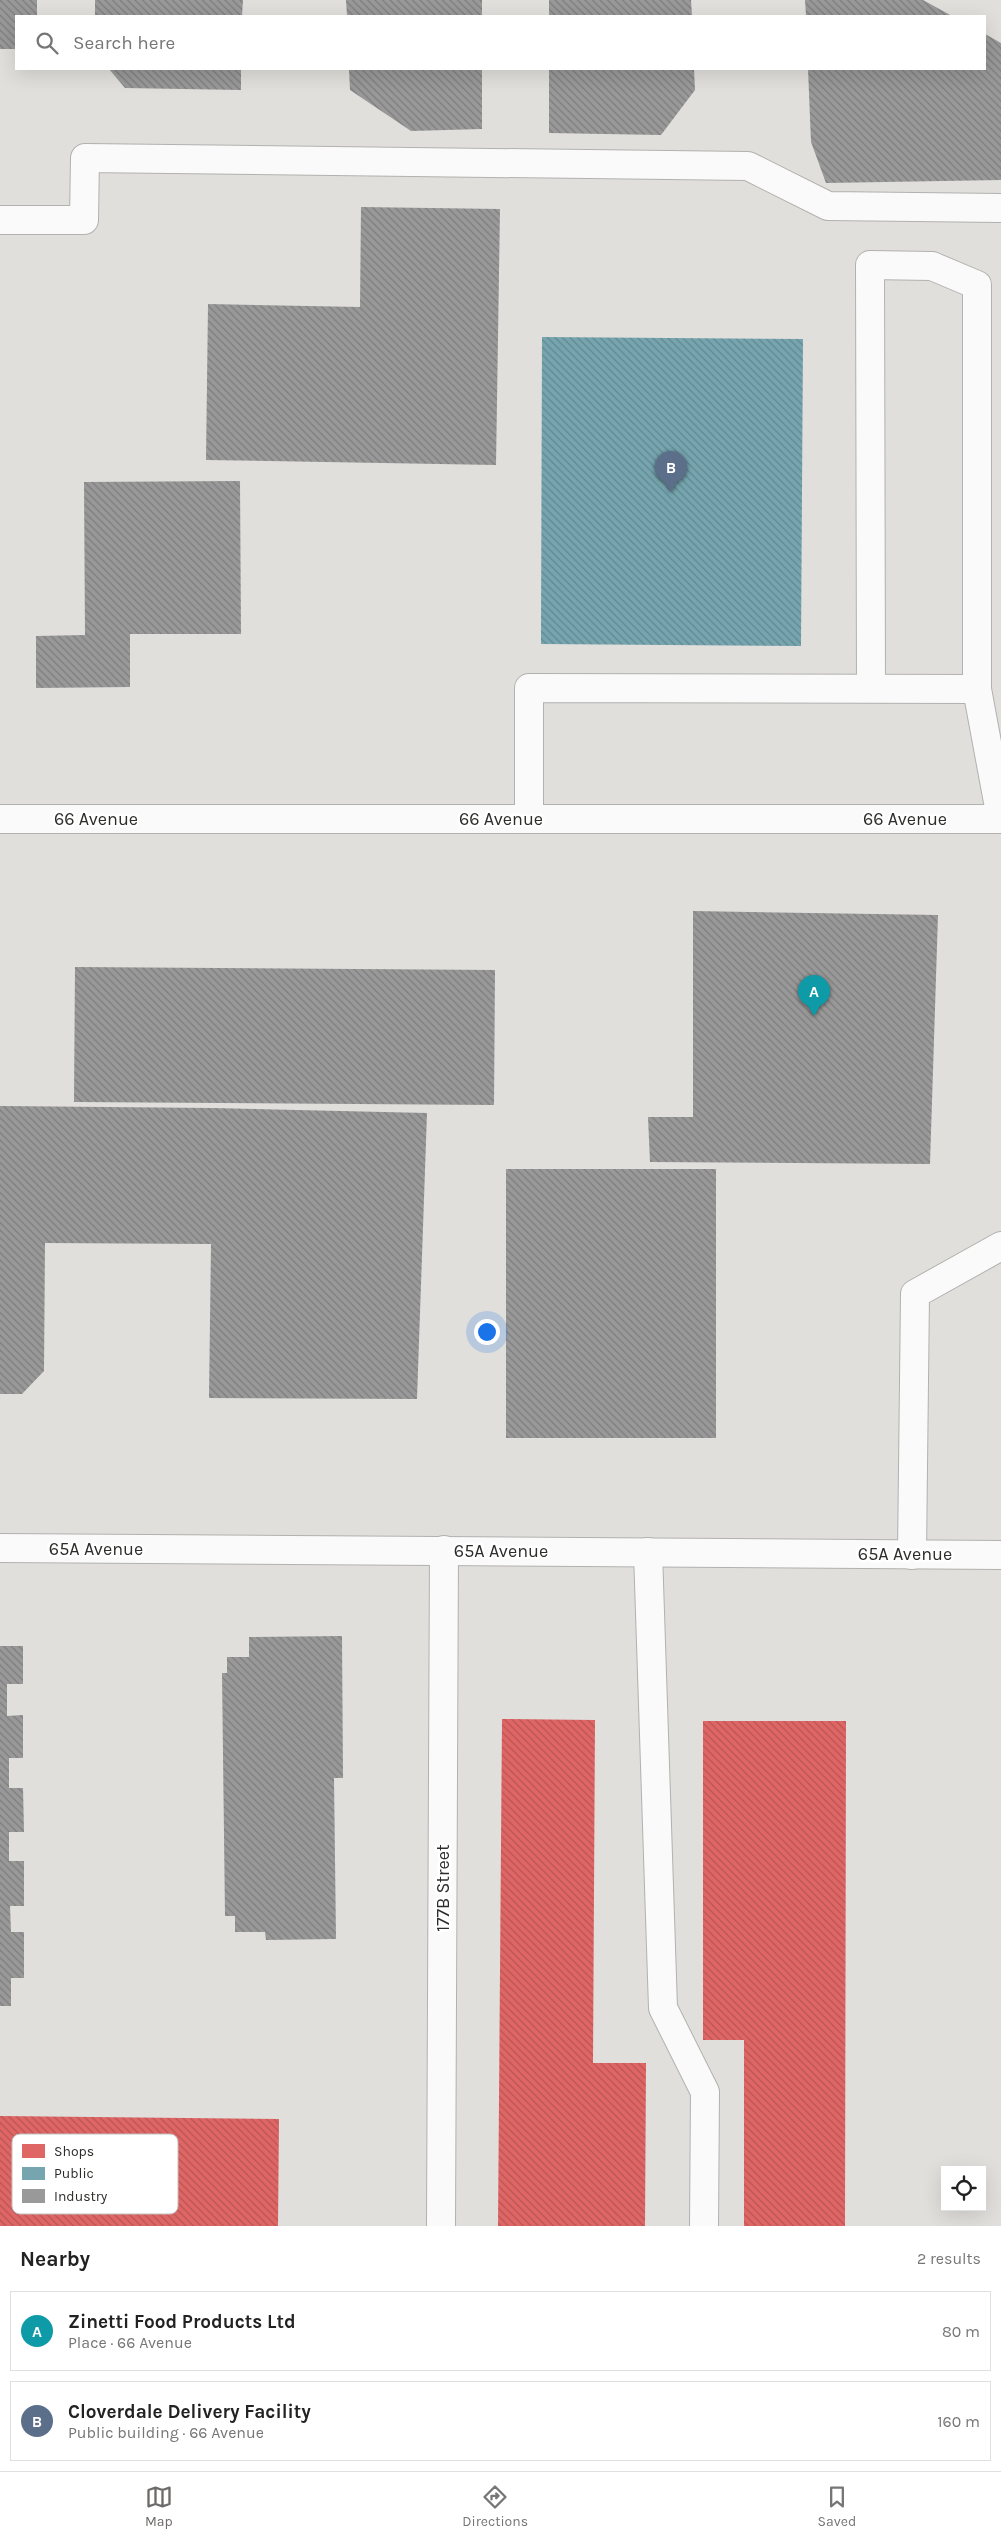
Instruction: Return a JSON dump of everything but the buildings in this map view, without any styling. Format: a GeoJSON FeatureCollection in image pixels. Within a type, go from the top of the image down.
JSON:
{"type":"FeatureCollection","features":[{"type":"Feature","properties":{"kind":"street"},"geometry":{"type":"LineString","coordinates":[[0,220],[84,220],[85,158],[748,166],[828,206],[1001,208]]}},
{"type":"Feature","properties":{"kind":"street"},"geometry":{"type":"LineString","coordinates":[[871,687],[870,265],[932,266],[977,285],[977,689],[1001,819]]}},
{"type":"Feature","properties":{"kind":"street"},"geometry":{"type":"LineString","coordinates":[[529,819],[529,688],[871,687],[977,689]]}},
{"type":"Feature","properties":{"kind":"street","name":"66 Avenue"},"geometry":{"type":"LineString","coordinates":[[0,819],[1001,819]]}},
{"type":"Feature","properties":{"kind":"street"},"geometry":{"type":"LineString","coordinates":[[912,1555],[915,1294],[1001,1246]]}},
{"type":"Feature","properties":{"kind":"street","name":"65A Avenue"},"geometry":{"type":"LineString","coordinates":[[0,1548],[1001,1555]]}},
{"type":"Feature","properties":{"kind":"street","name":"177B Street"},"geometry":{"type":"LineString","coordinates":[[441,2226],[444,1550]]}},
{"type":"Feature","properties":{"kind":"street"},"geometry":{"type":"LineString","coordinates":[[648,1552],[663,2008],[705,2092],[704,2226]]}},
{"type":"Feature","properties":{"kind":"place","name":"Cloverdale Delivery Facility"},"geometry":{"type":"Point","coordinates":[671,492]}},
{"type":"Feature","properties":{"kind":"place","name":"Zinetti Food Products Ltd"},"geometry":{"type":"Point","coordinates":[814,1016]}}]}
